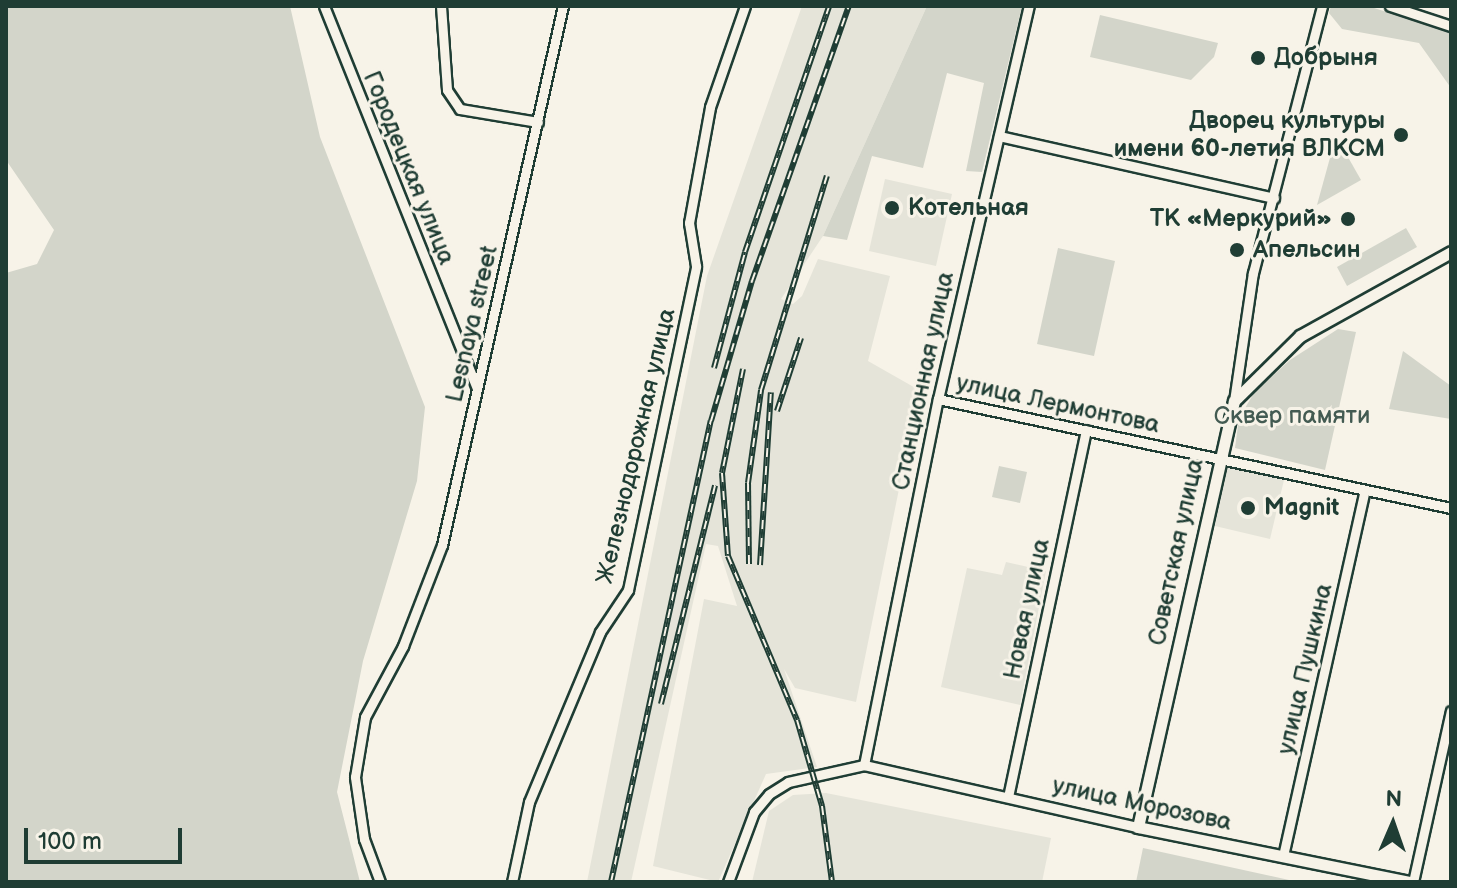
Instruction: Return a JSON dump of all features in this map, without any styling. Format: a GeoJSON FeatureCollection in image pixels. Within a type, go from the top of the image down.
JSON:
{"type":"FeatureCollection","features":[{"type":"Feature","properties":{"kind":"street","name":"Городецкая улица"},"geometry":{"type":"LineString","coordinates":[[324,6],[477,389]]}},
{"type":"Feature","properties":{"kind":"street"},"geometry":{"type":"LineString","coordinates":[[441,6],[447,90],[460,109],[538,122]]}},
{"type":"Feature","properties":{"kind":"street","name":"Lesnaya street"},"geometry":{"type":"LineString","coordinates":[[380,882],[364,839],[355,777],[365,717],[403,646],[442,545],[563,6]]}},
{"type":"Feature","properties":{"kind":"street","name":"Железнодорожная улица"},"geometry":{"type":"LineString","coordinates":[[512,882],[529,802],[600,632],[628,590],[696,266],[689,223],[710,107],[745,6]]}},
{"type":"Feature","properties":{"kind":"street","name":"Станционная улица"},"geometry":{"type":"LineString","coordinates":[[864,765],[938,399],[1029,6]]}},
{"type":"Feature","properties":{"kind":"street","name":"Советская улица"},"geometry":{"type":"LineString","coordinates":[[1138,827],[1234,401],[1252,280],[1322,6]]}},
{"type":"Feature","properties":{"kind":"street"},"geometry":{"type":"LineString","coordinates":[[1390,6],[1451,26]]}},
{"type":"Feature","properties":{"kind":"street"},"geometry":{"type":"LineString","coordinates":[[999,136],[1274,198]]}},
{"type":"Feature","properties":{"kind":"street"},"geometry":{"type":"LineString","coordinates":[[1234,401],[1300,336],[1451,252]]}},
{"type":"Feature","properties":{"kind":"street","name":"улица Лермонтова"},"geometry":{"type":"LineString","coordinates":[[938,399],[1451,508]]}},
{"type":"Feature","properties":{"kind":"street","name":"Новая улица"},"geometry":{"type":"LineString","coordinates":[[1008,797],[1086,430]]}},
{"type":"Feature","properties":{"kind":"street","name":"улица Пушкина"},"geometry":{"type":"LineString","coordinates":[[1283,856],[1365,490]]}},
{"type":"Feature","properties":{"kind":"street"},"geometry":{"type":"LineString","coordinates":[[1412,882],[1451,711]]}},
{"type":"Feature","properties":{"kind":"street"},"geometry":{"type":"LineString","coordinates":[[728,882],[754,812],[769,794],[788,782],[864,765]]}},
{"type":"Feature","properties":{"kind":"street","name":"улица Морозова"},"geometry":{"type":"LineString","coordinates":[[864,765],[1138,827],[1412,882]]}},
{"type":"Feature","properties":{"kind":"shaded area"},"geometry":{"type":"Polygon","coordinates":[[[802,6],[927,6],[823,236],[781,299],[793,304],[802,296],[818,259],[890,276],[868,361],[919,390],[856,702],[795,688],[784,669],[817,767],[766,774],[718,882],[653,866],[704,599],[737,606],[718,546],[706,544],[631,882],[587,882],[707,276],[802,6]]]}},
{"type":"Feature","properties":{"kind":"shaded area"},"geometry":{"type":"Polygon","coordinates":[[[885,179],[952,194],[936,266],[869,251],[885,179]]]}},
{"type":"Feature","properties":{"kind":"shaded area"},"geometry":{"type":"Polygon","coordinates":[[[1228,467],[1284,480],[1270,539],[1215,526],[1228,467]]]}},
{"type":"Feature","properties":{"kind":"shaded area"},"geometry":{"type":"Polygon","coordinates":[[[1006,562],[1046,571],[1020,705],[941,687],[967,568],[1002,575],[1006,562]]]}},
{"type":"Feature","properties":{"kind":"shaded area"},"geometry":{"type":"Polygon","coordinates":[[[826,793],[1051,838],[1042,882],[752,882],[769,811],[793,795],[826,793]]]}},
{"type":"Feature","properties":{"kind":"green space"},"geometry":{"type":"Polygon","coordinates":[[[6,6],[290,6],[320,137],[425,407],[417,481],[363,661],[337,792],[360,882],[6,882],[6,273],[37,264],[54,230],[6,160],[6,6]]]}},
{"type":"Feature","properties":{"kind":"green space"},"geometry":{"type":"Polygon","coordinates":[[[927,6],[1022,6],[982,172],[966,171],[984,83],[947,73],[923,168],[872,156],[847,240],[823,236],[927,6]]]}},
{"type":"Feature","properties":{"kind":"green space"},"geometry":{"type":"Polygon","coordinates":[[[1331,6],[1368,6],[1451,33],[1451,88],[1419,43],[1342,29],[1329,13],[1331,6]]]}},
{"type":"Feature","properties":{"kind":"green space"},"geometry":{"type":"Polygon","coordinates":[[[1100,15],[1218,43],[1214,57],[1191,80],[1090,57],[1100,15]]]}},
{"type":"Feature","properties":{"kind":"green space"},"geometry":{"type":"Polygon","coordinates":[[[1336,136],[1361,180],[1317,205],[1336,136]]]}},
{"type":"Feature","properties":{"kind":"green space"},"geometry":{"type":"Polygon","coordinates":[[[1406,228],[1417,247],[1347,286],[1337,267],[1406,228]]]}},
{"type":"Feature","properties":{"kind":"green space"},"geometry":{"type":"Polygon","coordinates":[[[1058,248],[1115,261],[1094,356],[1037,344],[1058,248]]]}},
{"type":"Feature","properties":{"kind":"green space","name":"Сквер памяти"},"geometry":{"type":"Polygon","coordinates":[[[1338,329],[1356,332],[1325,470],[1235,448],[1239,418],[1254,393],[1290,360],[1338,329]]]}},
{"type":"Feature","properties":{"kind":"green space"},"geometry":{"type":"Polygon","coordinates":[[[1403,351],[1451,386],[1451,419],[1389,409],[1403,351]]]}},
{"type":"Feature","properties":{"kind":"green space"},"geometry":{"type":"Polygon","coordinates":[[[999,466],[1027,472],[1020,503],[992,497],[999,466]]]}},
{"type":"Feature","properties":{"kind":"green space"},"geometry":{"type":"Polygon","coordinates":[[[1143,848],[1298,882],[1136,882],[1143,848]]]}},
{"type":"Feature","properties":{"kind":"railway"},"geometry":{"type":"LineString","coordinates":[[714,368],[745,252],[829,6]]}},
{"type":"Feature","properties":{"kind":"railway"},"geometry":{"type":"LineString","coordinates":[[611,882],[711,421],[752,281],[849,6]]}},
{"type":"Feature","properties":{"kind":"railway"},"geometry":{"type":"LineString","coordinates":[[749,564],[748,483],[761,390],[827,176]]}},
{"type":"Feature","properties":{"kind":"railway"},"geometry":{"type":"LineString","coordinates":[[777,411],[801,338]]}},
{"type":"Feature","properties":{"kind":"railway"},"geometry":{"type":"LineString","coordinates":[[743,369],[722,473],[728,556],[797,720],[822,806],[832,882]]}},
{"type":"Feature","properties":{"kind":"railway"},"geometry":{"type":"LineString","coordinates":[[760,565],[771,392]]}},
{"type":"Feature","properties":{"kind":"railway"},"geometry":{"type":"LineString","coordinates":[[661,704],[715,486]]}},
{"type":"Feature","properties":{"kind":"place","name":"Добрыня"},"geometry":{"type":"Point","coordinates":[1258,58]}},
{"type":"Feature","properties":{"kind":"place","name":"Дворец культуры имени 60-летия ВЛКСМ"},"geometry":{"type":"Point","coordinates":[1401,135]}},
{"type":"Feature","properties":{"kind":"place","name":"Котельная"},"geometry":{"type":"Point","coordinates":[892,208]}},
{"type":"Feature","properties":{"kind":"place","name":"ТК «Меркурий»"},"geometry":{"type":"Point","coordinates":[1348,219]}},
{"type":"Feature","properties":{"kind":"place","name":"Апельсин"},"geometry":{"type":"Point","coordinates":[1237,250]}},
{"type":"Feature","properties":{"kind":"place","name":"Magnit"},"geometry":{"type":"Point","coordinates":[1248,508]}}]}
